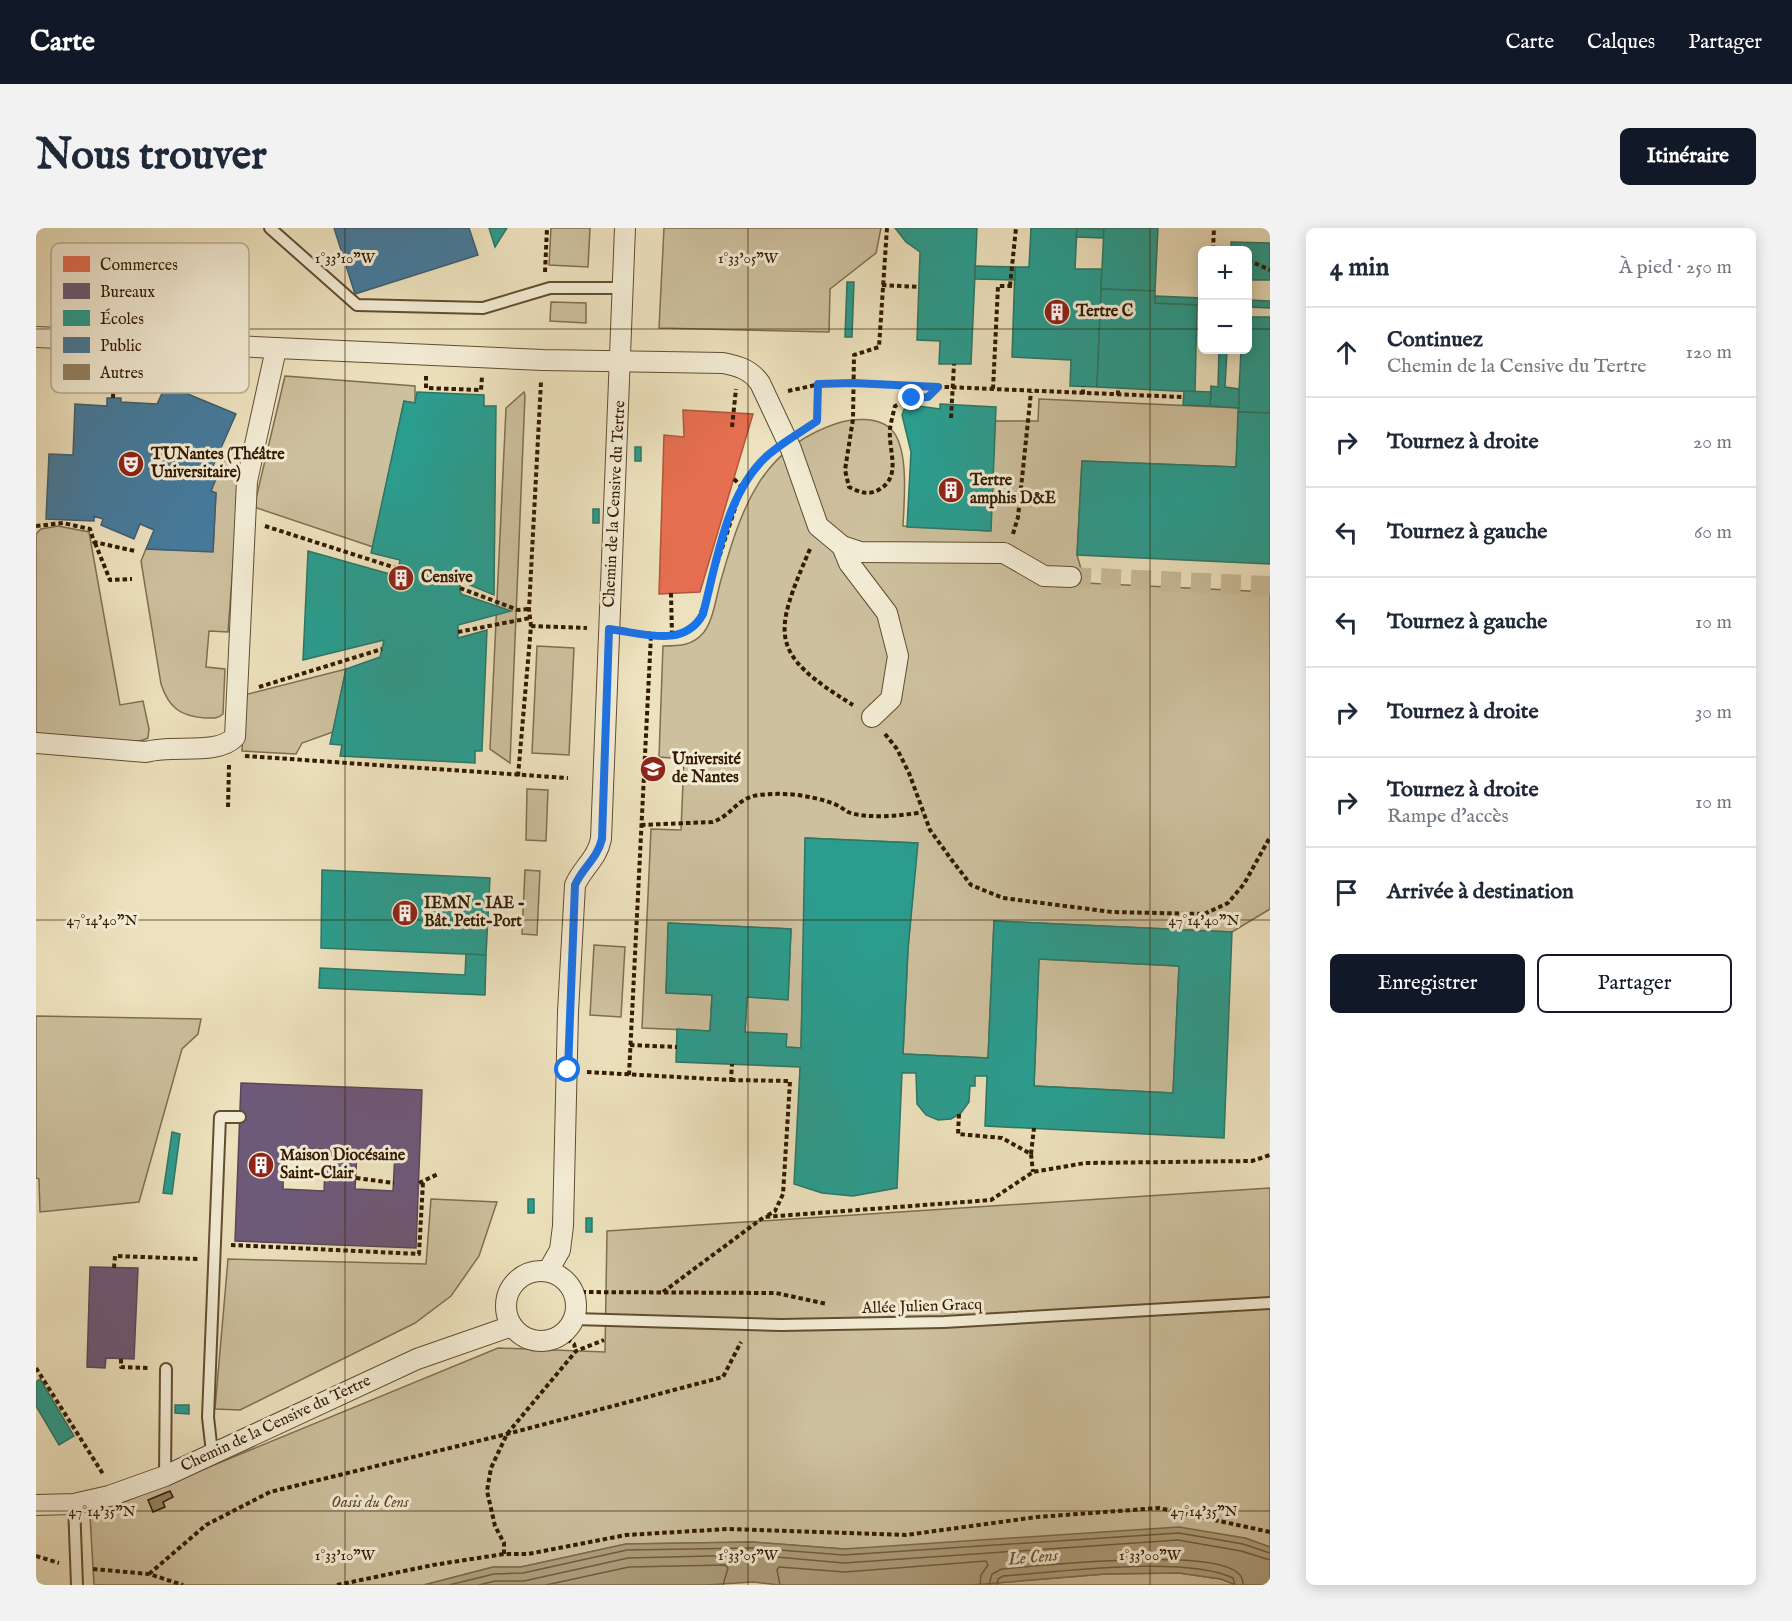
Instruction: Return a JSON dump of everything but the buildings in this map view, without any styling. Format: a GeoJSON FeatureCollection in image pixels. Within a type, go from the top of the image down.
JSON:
{"type":"FeatureCollection","features":[{"type":"Feature","properties":{"kind":"street","name":"Chemin de la Censive du Tertre"},"geometry":{"type":"LineString","coordinates":[[548,1271],[560,1250],[562,1239],[575,885],[581,872],[592,862],[602,839],[626,228]]}},
{"type":"Feature","properties":{"kind":"street"},"geometry":{"type":"LineString","coordinates":[[36,337],[51,338]]}},
{"type":"Feature","properties":{"kind":"street"},"geometry":{"type":"LineString","coordinates":[[249,348],[739,366],[754,375],[766,397],[787,441],[818,526],[842,546],[860,552],[1004,553],[1044,576],[1071,577]]}},
{"type":"Feature","properties":{"kind":"street"},"geometry":{"type":"LineString","coordinates":[[36,742],[146,752],[163,747],[221,748],[235,737],[247,480],[276,349]]}},
{"type":"Feature","properties":{"kind":"street"},"geometry":{"type":"LineString","coordinates":[[842,546],[849,563],[887,613],[898,656],[891,699],[872,717]]}},
{"type":"Feature","properties":{"kind":"street"},"geometry":{"type":"LineString","coordinates":[[548,1271],[564,1278],[574,1292],[577,1301],[574,1319],[561,1335],[553,1339],[535,1340],[526,1338],[512,1326],[506,1310],[512,1286],[524,1275],[548,1271]]}},
{"type":"Feature","properties":{"kind":"street","name":"Chemin de la Censive du Tertre"},"geometry":{"type":"LineString","coordinates":[[36,1505],[74,1504],[109,1496],[165,1476],[417,1359],[512,1326]]}},
{"type":"Feature","properties":{"kind":"lane"},"geometry":{"type":"LineString","coordinates":[[270,228],[357,305],[483,308],[544,290],[623,288]]}},
{"type":"Feature","properties":{"kind":"lane"},"geometry":{"type":"LineString","coordinates":[[212,1454],[208,1417],[220,1117],[240,1117]]}},
{"type":"Feature","properties":{"kind":"lane","name":"Allée Julien Gracq"},"geometry":{"type":"LineString","coordinates":[[574,1319],[600,1317],[781,1325],[932,1323],[1270,1303]]}},
{"type":"Feature","properties":{"kind":"lane"},"geometry":{"type":"LineString","coordinates":[[165,1476],[166,1369]]}},
{"type":"Feature","properties":{"kind":"lane"},"geometry":{"type":"LineString","coordinates":[[74,1504],[77,1585]]}},
{"type":"Feature","properties":{"kind":"path"},"geometry":{"type":"LineString","coordinates":[[544,290],[547,228]]}},
{"type":"Feature","properties":{"kind":"path"},"geometry":{"type":"LineString","coordinates":[[887,228],[879,347],[854,356],[854,419],[845,470],[849,487],[861,493],[876,492],[887,484],[892,475],[890,428],[896,406],[912,398],[928,397],[938,387]]}},
{"type":"Feature","properties":{"kind":"path"},"geometry":{"type":"LineString","coordinates":[[993,389],[998,286],[1012,286],[1016,228]]}},
{"type":"Feature","properties":{"kind":"path"},"geometry":{"type":"LineString","coordinates":[[1213,246],[1215,228]]}},
{"type":"Feature","properties":{"kind":"path"},"geometry":{"type":"LineString","coordinates":[[1252,263],[1270,270]]}},
{"type":"Feature","properties":{"kind":"path"},"geometry":{"type":"LineString","coordinates":[[882,285],[919,286]]}},
{"type":"Feature","properties":{"kind":"path"},"geometry":{"type":"LineString","coordinates":[[518,776],[531,626],[529,609],[543,360]]}},
{"type":"Feature","properties":{"kind":"path"},"geometry":{"type":"LineString","coordinates":[[951,418],[954,364]]}},
{"type":"Feature","properties":{"kind":"path"},"geometry":{"type":"LineString","coordinates":[[732,427],[739,366]]}},
{"type":"Feature","properties":{"kind":"path"},"geometry":{"type":"LineString","coordinates":[[766,397],[818,384],[853,383],[1182,397]]}},
{"type":"Feature","properties":{"kind":"path"},"geometry":{"type":"LineString","coordinates":[[531,626],[609,629],[681,636],[697,625],[703,614],[729,520],[742,487],[767,456],[817,421],[818,384]]}},
{"type":"Feature","properties":{"kind":"path"},"geometry":{"type":"LineString","coordinates":[[1083,387],[1083,394]]}},
{"type":"Feature","properties":{"kind":"path"},"geometry":{"type":"LineString","coordinates":[[1118,388],[1118,395]]}},
{"type":"Feature","properties":{"kind":"path"},"geometry":{"type":"LineString","coordinates":[[1004,553],[1009,546],[1018,517],[1031,392]]}},
{"type":"Feature","properties":{"kind":"path"},"geometry":{"type":"LineString","coordinates":[[113,393],[113,398]]}},
{"type":"Feature","properties":{"kind":"path"},"geometry":{"type":"LineString","coordinates":[[734,479],[742,487]]}},
{"type":"Feature","properties":{"kind":"path"},"geometry":{"type":"LineString","coordinates":[[246,519],[399,569]]}},
{"type":"Feature","properties":{"kind":"path"},"geometry":{"type":"LineString","coordinates":[[36,526],[63,524],[90,529],[110,580],[132,579]]}},
{"type":"Feature","properties":{"kind":"path"},"geometry":{"type":"LineString","coordinates":[[818,526],[784,618],[784,638],[793,660],[836,695],[872,717],[897,749],[909,773],[930,830],[971,885],[1003,898],[1113,912],[1204,914],[1227,903],[1244,884],[1270,837]]}},
{"type":"Feature","properties":{"kind":"path"},"geometry":{"type":"LineString","coordinates":[[94,542],[135,551]]}},
{"type":"Feature","properties":{"kind":"path"},"geometry":{"type":"LineString","coordinates":[[460,588],[518,610],[529,609]]}},
{"type":"Feature","properties":{"kind":"path"},"geometry":{"type":"LineString","coordinates":[[671,593],[672,635]]}},
{"type":"Feature","properties":{"kind":"path"},"geometry":{"type":"LineString","coordinates":[[458,632],[530,618]]}},
{"type":"Feature","properties":{"kind":"path"},"geometry":{"type":"LineString","coordinates":[[629,1075],[651,634]]}},
{"type":"Feature","properties":{"kind":"path"},"geometry":{"type":"LineString","coordinates":[[238,693],[382,649]]}},
{"type":"Feature","properties":{"kind":"path"},"geometry":{"type":"LineString","coordinates":[[241,756],[568,778]]}},
{"type":"Feature","properties":{"kind":"path"},"geometry":{"type":"LineString","coordinates":[[228,807],[230,762]]}},
{"type":"Feature","properties":{"kind":"path"},"geometry":{"type":"LineString","coordinates":[[641,825],[722,820],[742,799],[758,795],[802,795],[834,803],[850,812],[902,816],[922,812]]}},
{"type":"Feature","properties":{"kind":"path"},"geometry":{"type":"LineString","coordinates":[[630,1046],[677,1047]]}},
{"type":"Feature","properties":{"kind":"path"},"geometry":{"type":"LineString","coordinates":[[731,1080],[732,1064]]}},
{"type":"Feature","properties":{"kind":"path"},"geometry":{"type":"LineString","coordinates":[[568,1070],[629,1075],[790,1081],[783,1194],[775,1211],[663,1292]]}},
{"type":"Feature","properties":{"kind":"path"},"geometry":{"type":"LineString","coordinates":[[959,1114],[958,1134],[1002,1138],[1031,1154]]}},
{"type":"Feature","properties":{"kind":"path"},"geometry":{"type":"LineString","coordinates":[[1033,1172],[1031,1154],[1034,1128]]}},
{"type":"Feature","properties":{"kind":"path"},"geometry":{"type":"LineString","coordinates":[[764,1217],[991,1200],[1033,1172],[1085,1163],[1252,1161],[1270,1155]]}},
{"type":"Feature","properties":{"kind":"path"},"geometry":{"type":"LineString","coordinates":[[215,1244],[335,1247],[419,1254],[421,1183],[438,1174]]}},
{"type":"Feature","properties":{"kind":"path"},"geometry":{"type":"LineString","coordinates":[[356,1178],[394,1183]]}},
{"type":"Feature","properties":{"kind":"path"},"geometry":{"type":"LineString","coordinates":[[114,1268],[115,1256],[215,1260]]}},
{"type":"Feature","properties":{"kind":"path"},"geometry":{"type":"LineString","coordinates":[[574,1292],[776,1293],[832,1305]]}},
{"type":"Feature","properties":{"kind":"path"},"geometry":{"type":"LineString","coordinates":[[504,1554],[504,1543],[495,1526],[487,1491],[491,1467],[507,1434],[576,1351],[574,1344],[561,1335]]}},
{"type":"Feature","properties":{"kind":"path"},"geometry":{"type":"LineString","coordinates":[[150,1574],[206,1525],[270,1492],[507,1434],[723,1377],[743,1338]]}},
{"type":"Feature","properties":{"kind":"path"},"geometry":{"type":"LineString","coordinates":[[121,1359],[121,1367],[166,1369]]}},
{"type":"Feature","properties":{"kind":"path"},"geometry":{"type":"LineString","coordinates":[[36,1368],[104,1475]]}},
{"type":"Feature","properties":{"kind":"path"},"geometry":{"type":"LineString","coordinates":[[337,1585],[433,1564],[504,1554],[555,1550],[626,1535],[728,1529],[906,1535],[1037,1517],[1126,1508],[1159,1508],[1180,1510],[1270,1532]]}},
{"type":"Feature","properties":{"kind":"path"},"geometry":{"type":"LineString","coordinates":[[76,1568],[150,1574],[183,1585]]}},
{"type":"Feature","properties":{"kind":"green space"},"geometry":{"type":"Polygon","coordinates":[[[551,228],[590,228],[588,267],[549,265],[551,228]]]}},
{"type":"Feature","properties":{"kind":"green space"},"geometry":{"type":"Polygon","coordinates":[[[664,228],[881,228],[876,253],[830,289],[829,332],[659,328],[664,228]]]}},
{"type":"Feature","properties":{"kind":"green space"},"geometry":{"type":"Polygon","coordinates":[[[551,302],[586,303],[586,323],[550,321],[551,302]]]}},
{"type":"Feature","properties":{"kind":"green space"},"geometry":{"type":"Polygon","coordinates":[[[285,376],[415,386],[415,403],[404,401],[373,547],[254,507],[285,376]]]}},
{"type":"Feature","properties":{"kind":"green space"},"geometry":{"type":"Polygon","coordinates":[[[524,392],[510,763],[490,749],[506,408],[524,392]]]}},
{"type":"Feature","properties":{"kind":"green space"},"geometry":{"type":"Polygon","coordinates":[[[1039,399],[1239,408],[1236,467],[1082,461],[1077,555],[1085,583],[1270,592],[1270,909],[1232,932],[994,921],[988,1058],[903,1054],[908,949],[917,843],[806,838],[801,1048],[786,1047],[745,1032],[747,997],[788,999],[791,929],[669,923],[666,993],[712,995],[710,1031],[642,1028],[651,829],[681,830],[684,759],[659,757],[663,646],[690,643],[704,632],[712,614],[737,529],[758,485],[772,465],[790,448],[811,434],[844,421],[872,420],[890,428],[901,448],[905,489],[903,526],[990,531],[995,421],[1038,421],[1039,399]]]}},
{"type":"Feature","properties":{"kind":"green space"},"geometry":{"type":"Polygon","coordinates":[[[230,446],[245,450],[239,484],[228,632],[209,631],[206,667],[225,669],[223,714],[205,718],[182,713],[172,705],[164,692],[141,561],[146,549],[213,551],[216,493],[211,491],[230,446]]]}},
{"type":"Feature","properties":{"kind":"green space"},"geometry":{"type":"Polygon","coordinates":[[[58,526],[89,532],[120,705],[143,701],[149,729],[148,738],[139,741],[111,742],[36,735],[36,534],[41,529],[58,526]]]}},
{"type":"Feature","properties":{"kind":"green space"},"geometry":{"type":"Polygon","coordinates":[[[537,646],[574,648],[569,755],[532,753],[537,646]]]}},
{"type":"Feature","properties":{"kind":"green space"},"geometry":{"type":"Polygon","coordinates":[[[346,669],[333,732],[302,743],[296,754],[242,751],[244,695],[346,669]]]}},
{"type":"Feature","properties":{"kind":"green space"},"geometry":{"type":"Polygon","coordinates":[[[527,789],[548,790],[546,841],[526,840],[527,789]]]}},
{"type":"Feature","properties":{"kind":"green space"},"geometry":{"type":"Polygon","coordinates":[[[525,870],[540,871],[537,935],[522,934],[525,870]]]}},
{"type":"Feature","properties":{"kind":"green space"},"geometry":{"type":"Polygon","coordinates":[[[594,945],[625,947],[621,1017],[590,1015],[594,945]]]}},
{"type":"Feature","properties":{"kind":"green space"},"geometry":{"type":"Polygon","coordinates":[[[1039,959],[1179,966],[1173,1093],[1034,1086],[1039,959]]]}},
{"type":"Feature","properties":{"kind":"green space"},"geometry":{"type":"Polygon","coordinates":[[[36,1016],[201,1019],[198,1034],[182,1049],[139,1202],[40,1212],[39,1179],[36,1178],[36,1016]]]}},
{"type":"Feature","properties":{"kind":"green space","name":"Oasis du Cens"},"geometry":{"type":"Polygon","coordinates":[[[1270,1188],[1270,1547],[1245,1538],[844,1549],[752,1542],[626,1544],[521,1567],[493,1567],[424,1585],[94,1585],[90,1516],[498,1348],[605,1352],[607,1231],[1270,1188]]]}},
{"type":"Feature","properties":{"kind":"green space"},"geometry":{"type":"Polygon","coordinates":[[[431,1199],[497,1202],[479,1256],[451,1296],[415,1323],[240,1410],[215,1409],[228,1259],[426,1264],[431,1199]]]}},
{"type":"Feature","properties":{"kind":"green space"},"geometry":{"type":"Polygon","coordinates":[[[1179,1573],[1221,1579],[1236,1585],[971,1585],[1105,1574],[1179,1573]]]}},
{"type":"Feature","properties":{"kind":"water","name":"Le Cens"},"geometry":{"type":"Polygon","coordinates":[[[1179,1527],[1245,1538],[1270,1547],[1270,1585],[1236,1585],[1221,1579],[1179,1573],[1105,1574],[971,1585],[779,1585],[753,1582],[706,1585],[424,1585],[493,1567],[521,1567],[626,1544],[752,1542],[844,1549],[1179,1527]]]}},
{"type":"Feature","properties":{"kind":"tunnel"},"geometry":{"type":"LineString","coordinates":[[1071,577],[1270,586]]}},
{"type":"Feature","properties":{"kind":"place","name":"Tertre C"},"geometry":{"type":"Point","coordinates":[1057,312]}},
{"type":"Feature","properties":{"kind":"place","name":"TUNantes (Théâtre Universitaire)"},"geometry":{"type":"Point","coordinates":[131,464]}},
{"type":"Feature","properties":{"kind":"place","name":"Tertre amphis D&E"},"geometry":{"type":"Point","coordinates":[951,490]}},
{"type":"Feature","properties":{"kind":"place","name":"Censive"},"geometry":{"type":"Point","coordinates":[401,578]}},
{"type":"Feature","properties":{"kind":"place","name":"Université de Nantes"},"geometry":{"type":"Point","coordinates":[653,769]}},
{"type":"Feature","properties":{"kind":"place","name":"IEMN - IAE - Bât. Petit-Port"},"geometry":{"type":"Point","coordinates":[405,913]}},
{"type":"Feature","properties":{"kind":"place","name":"Maison Diocésaine Saint-Clair"},"geometry":{"type":"Point","coordinates":[261,1165]}},
{"type":"Feature","properties":{"kind":"route"},"geometry":{"type":"LineString","coordinates":[[568,1070],[568,1012],[575,885],[581,872],[592,862],[602,839],[609,629],[681,636],[697,625],[703,614],[729,520],[742,487],[767,456],[817,421],[818,384],[853,383],[938,387],[928,397],[912,398]]}}]}
